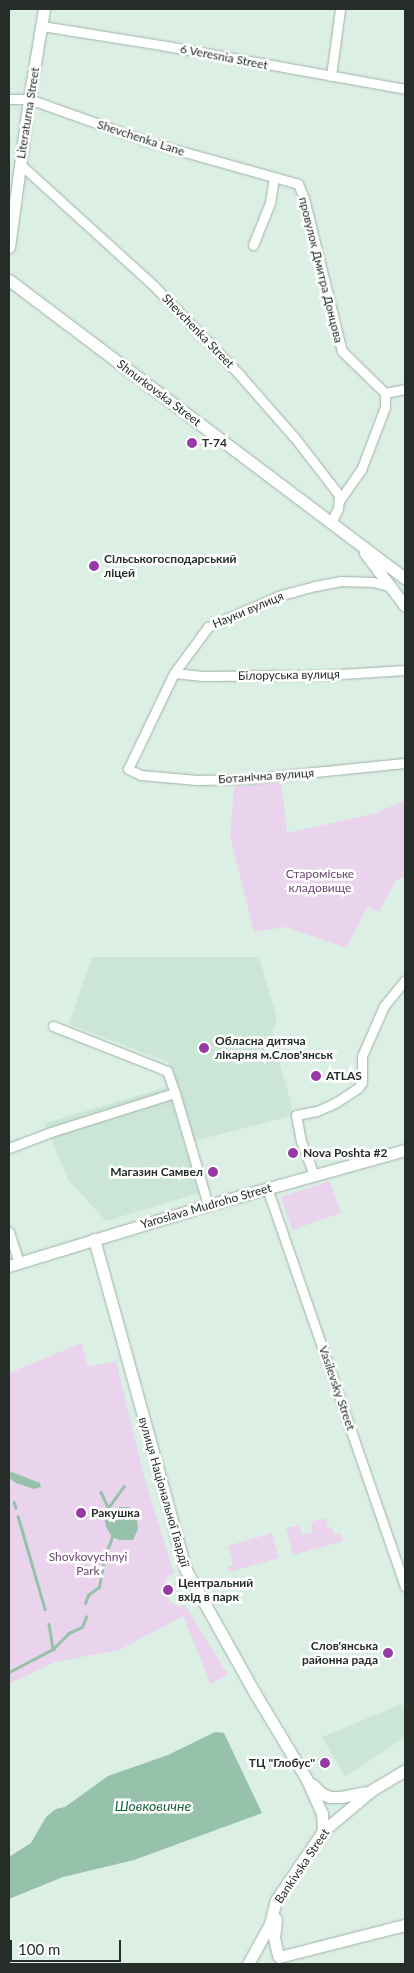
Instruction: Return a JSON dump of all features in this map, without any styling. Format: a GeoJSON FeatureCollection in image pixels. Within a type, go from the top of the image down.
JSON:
{"type":"FeatureCollection","features":[{"type":"Feature","properties":{"kind":"street","name":"Literaturna Street"},"geometry":{"type":"LineString","coordinates":[[9,247],[29,99],[44,9]]}},
{"type":"Feature","properties":{"kind":"street"},"geometry":{"type":"LineString","coordinates":[[331,76],[340,9]]}},
{"type":"Feature","properties":{"kind":"street","name":"6 Veresnia Street"},"geometry":{"type":"LineString","coordinates":[[42,26],[161,45],[405,89]]}},
{"type":"Feature","properties":{"kind":"street","name":"Shevchenka Lane"},"geometry":{"type":"LineString","coordinates":[[9,99],[29,99],[149,142],[274,179]]}},
{"type":"Feature","properties":{"kind":"street","name":"Shevchenka Street"},"geometry":{"type":"LineString","coordinates":[[20,164],[155,287],[238,373],[294,438],[339,495],[339,501]]}},
{"type":"Feature","properties":{"kind":"street"},"geometry":{"type":"LineString","coordinates":[[254,245],[270,203],[274,179]]}},
{"type":"Feature","properties":{"kind":"street","name":"провулок Дмитра Донцова"},"geometry":{"type":"LineString","coordinates":[[274,179],[298,184],[304,198],[342,351],[385,394]]}},
{"type":"Feature","properties":{"kind":"street","name":"Shnurkovska Street"},"geometry":{"type":"LineString","coordinates":[[9,280],[332,521],[405,578]]}},
{"type":"Feature","properties":{"kind":"street"},"geometry":{"type":"LineString","coordinates":[[332,521],[339,501],[361,470],[385,408],[385,394],[405,389]]}},
{"type":"Feature","properties":{"kind":"street"},"geometry":{"type":"LineString","coordinates":[[354,540],[405,606]]}},
{"type":"Feature","properties":{"kind":"street","name":"Науки вулиця"},"geometry":{"type":"LineString","coordinates":[[128,769],[174,673],[208,627],[278,596],[341,581],[373,582],[390,586]]}},
{"type":"Feature","properties":{"kind":"street","name":"Білоруська вулиця"},"geometry":{"type":"LineString","coordinates":[[174,673],[205,676],[326,675],[405,670]]}},
{"type":"Feature","properties":{"kind":"street","name":"Ботанічна вулиця"},"geometry":{"type":"LineString","coordinates":[[128,769],[141,774],[197,780],[244,779],[405,763]]}},
{"type":"Feature","properties":{"kind":"street"},"geometry":{"type":"LineString","coordinates":[[314,1174],[302,1141],[296,1114],[317,1111],[335,1103],[358,1088],[362,1082],[362,1056],[384,1006],[405,980]]}},
{"type":"Feature","properties":{"kind":"street"},"geometry":{"type":"LineString","coordinates":[[53,1026],[167,1071],[208,1205]]}},
{"type":"Feature","properties":{"kind":"street"},"geometry":{"type":"LineString","coordinates":[[9,1148],[51,1132],[174,1093]]}},
{"type":"Feature","properties":{"kind":"street","name":"Yaroslava Mudroho Street"},"geometry":{"type":"LineString","coordinates":[[14,1264],[314,1174],[405,1150]]}},
{"type":"Feature","properties":{"kind":"street","name":"Vasilevsky Street"},"geometry":{"type":"LineString","coordinates":[[267,1188],[405,1587]]}},
{"type":"Feature","properties":{"kind":"street"},"geometry":{"type":"LineString","coordinates":[[9,1232],[14,1264]]}},
{"type":"Feature","properties":{"kind":"street","name":"вулиця Національної Гвардії"},"geometry":{"type":"LineString","coordinates":[[94,1239],[186,1570],[307,1780],[322,1813],[323,1831]]}},
{"type":"Feature","properties":{"kind":"street","name":"Bankivska Street"},"geometry":{"type":"LineString","coordinates":[[251,1961],[270,1924],[276,1900],[323,1831],[372,1790],[405,1770]]}},
{"type":"Feature","properties":{"kind":"street"},"geometry":{"type":"LineString","coordinates":[[307,1780],[322,1794],[330,1796],[352,1796],[372,1790]]}},
{"type":"Feature","properties":{"kind":"street"},"geometry":{"type":"LineString","coordinates":[[276,1900],[274,1938],[279,1961]]}},
{"type":"Feature","properties":{"kind":"street"},"geometry":{"type":"LineString","coordinates":[[279,1961],[405,1925]]}},
{"type":"Feature","properties":{"kind":"street"},"geometry":{"type":"LineString","coordinates":[[251,1961],[260,1950],[267,1949],[279,1961]]}},
{"type":"Feature","properties":{"kind":"shaded area","name":"Обласна дитяча лікарня м.Слов'янськ"},"geometry":{"type":"Polygon","coordinates":[[[92,957],[259,957],[277,1018],[272,1034],[294,1115],[194,1141],[168,1062],[69,1024],[92,957]]]}},
{"type":"Feature","properties":{"kind":"shaded area"},"geometry":{"type":"Polygon","coordinates":[[[167,1087],[199,1193],[106,1221],[69,1181],[45,1123],[167,1087]]]}},
{"type":"Feature","properties":{"kind":"shaded area"},"geometry":{"type":"Polygon","coordinates":[[[402,1704],[405,1709],[405,1737],[345,1777],[322,1737],[402,1704]]]}},
{"type":"Feature","properties":{"kind":"green space","name":"Староміське кладовище"},"geometry":{"type":"Polygon","coordinates":[[[281,782],[287,833],[377,813],[405,800],[405,877],[396,880],[379,912],[368,906],[346,948],[286,927],[254,932],[230,836],[234,787],[281,782]]]}},
{"type":"Feature","properties":{"kind":"green space"},"geometry":{"type":"Polygon","coordinates":[[[330,1181],[341,1213],[292,1230],[281,1197],[330,1181]]]}},
{"type":"Feature","properties":{"kind":"green space","name":"Shovkovychnyi Park"},"geometry":{"type":"Polygon","coordinates":[[[82,1343],[88,1367],[116,1361],[144,1476],[174,1574],[169,1575],[165,1581],[169,1600],[176,1606],[185,1605],[227,1673],[227,1675],[211,1684],[183,1616],[119,1650],[55,1662],[9,1684],[9,1373],[82,1343]]]}},
{"type":"Feature","properties":{"kind":"green space"},"geometry":{"type":"Polygon","coordinates":[[[326,1518],[328,1527],[331,1527],[335,1535],[341,1533],[343,1541],[293,1555],[286,1528],[299,1525],[302,1535],[313,1532],[311,1522],[326,1518]]]}},
{"type":"Feature","properties":{"kind":"green space"},"geometry":{"type":"Polygon","coordinates":[[[272,1533],[279,1558],[229,1572],[227,1567],[233,1565],[228,1546],[272,1533]]]}},
{"type":"Feature","properties":{"kind":"water"},"geometry":{"type":"Polygon","coordinates":[[[9,1471],[40,1483],[41,1487],[34,1489],[16,1483],[9,1478],[9,1471]]]}},
{"type":"Feature","properties":{"kind":"water"},"geometry":{"type":"Polygon","coordinates":[[[120,1507],[129,1507],[137,1517],[138,1529],[133,1540],[120,1540],[112,1537],[106,1527],[104,1517],[106,1513],[120,1507]]]}},
{"type":"Feature","properties":{"kind":"water","name":"Шовковичне"},"geometry":{"type":"Polygon","coordinates":[[[215,1732],[224,1733],[262,1813],[134,1860],[63,1877],[9,1899],[9,1857],[31,1843],[46,1817],[56,1809],[65,1807],[108,1776],[168,1755],[215,1732]]]}},
{"type":"Feature","properties":{"kind":"waterway"},"geometry":{"type":"LineString","coordinates":[[108,1508],[124,1486]]}},
{"type":"Feature","properties":{"kind":"waterway"},"geometry":{"type":"LineString","coordinates":[[101,1492],[111,1513]]}},
{"type":"Feature","properties":{"kind":"waterway"},"geometry":{"type":"LineString","coordinates":[[14,1502],[16,1508]]}},
{"type":"Feature","properties":{"kind":"waterway"},"geometry":{"type":"LineString","coordinates":[[18,1516],[45,1609]]}},
{"type":"Feature","properties":{"kind":"waterway"},"geometry":{"type":"LineString","coordinates":[[85,1603],[88,1595],[99,1587],[104,1559],[113,1534]]}},
{"type":"Feature","properties":{"kind":"waterway"},"geometry":{"type":"LineString","coordinates":[[9,1672],[53,1649],[69,1633],[82,1627],[86,1617]]}},
{"type":"Feature","properties":{"kind":"waterway"},"geometry":{"type":"LineString","coordinates":[[49,1624],[53,1649]]}},
{"type":"Feature","properties":{"kind":"place","name":"Т-74"},"geometry":{"type":"Point","coordinates":[192,443]}},
{"type":"Feature","properties":{"kind":"place","name":"Сільськогосподарський ліцей"},"geometry":{"type":"Point","coordinates":[94,566]}},
{"type":"Feature","properties":{"kind":"place","name":"Обласна дитяча лікарня м.Слов'янськ"},"geometry":{"type":"Point","coordinates":[204,1048]}},
{"type":"Feature","properties":{"kind":"place","name":"ATLAS"},"geometry":{"type":"Point","coordinates":[316,1076]}},
{"type":"Feature","properties":{"kind":"place","name":"Nova Poshta #2"},"geometry":{"type":"Point","coordinates":[293,1153]}},
{"type":"Feature","properties":{"kind":"place","name":"Магазин Самвел"},"geometry":{"type":"Point","coordinates":[213,1172]}},
{"type":"Feature","properties":{"kind":"place","name":"Ракушка"},"geometry":{"type":"Point","coordinates":[81,1513]}},
{"type":"Feature","properties":{"kind":"place","name":"Центральний вхід в парк"},"geometry":{"type":"Point","coordinates":[168,1590]}},
{"type":"Feature","properties":{"kind":"place","name":"Слов'янська районна рада"},"geometry":{"type":"Point","coordinates":[388,1653]}},
{"type":"Feature","properties":{"kind":"place","name":"ТЦ \"Глобус\""},"geometry":{"type":"Point","coordinates":[325,1763]}}]}
